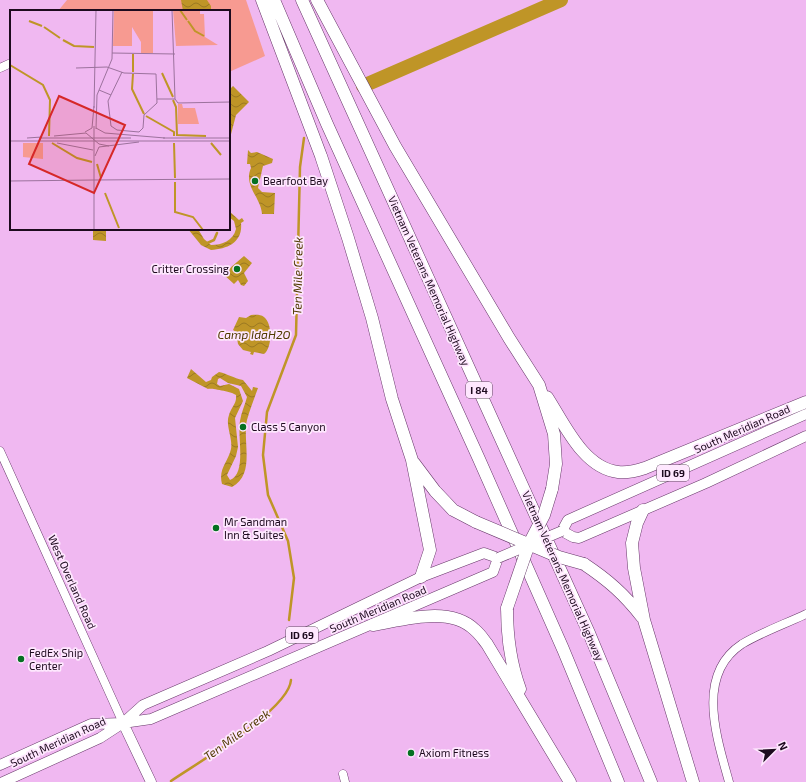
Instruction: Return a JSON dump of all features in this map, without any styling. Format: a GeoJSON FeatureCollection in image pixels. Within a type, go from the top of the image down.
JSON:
{"type":"FeatureCollection","features":[{"type":"Feature","properties":{"kind":"highway"},"geometry":{"type":"LineString","coordinates":[[262,0],[321,156],[348,238],[372,318],[392,399],[412,460],[430,550],[421,577]]}},
{"type":"Feature","properties":{"kind":"highway","name":"I 84"},"geometry":{"type":"LineString","coordinates":[[274,0],[327,124],[563,649],[618,782]]}},
{"type":"Feature","properties":{"kind":"highway","name":"Vietnam Veterans Memorial Highway"},"geometry":{"type":"LineString","coordinates":[[302,0],[586,626],[651,782]]}},
{"type":"Feature","properties":{"kind":"highway"},"geometry":{"type":"LineString","coordinates":[[317,0],[395,146],[509,338],[583,452],[600,466],[617,472],[631,472],[646,468],[806,402]]}},
{"type":"Feature","properties":{"kind":"highway"},"geometry":{"type":"LineString","coordinates":[[531,719],[513,670],[507,636],[507,608],[529,544],[544,515],[552,489],[556,464],[554,434],[539,385]]}},
{"type":"Feature","properties":{"kind":"highway"},"geometry":{"type":"LineString","coordinates":[[412,460],[435,491],[452,510],[476,522],[559,557],[584,564],[607,580],[628,599],[644,620]]}},
{"type":"Feature","properties":{"kind":"highway"},"geometry":{"type":"LineString","coordinates":[[643,510],[637,523],[632,543],[634,568],[644,620],[693,782]]}},
{"type":"Feature","properties":{"kind":"highway"},"geometry":{"type":"LineString","coordinates":[[373,624],[424,617],[444,616],[459,620],[474,629],[487,644],[570,782]]}},
{"type":"Feature","properties":{"kind":"main road","name":"South Meridian Road"},"geometry":{"type":"LineString","coordinates":[[3,782],[100,738],[123,723],[143,705],[268,651],[421,577],[484,553],[498,558],[562,531],[568,520],[806,414]]}},
{"type":"Feature","properties":{"kind":"main road","name":"ID 69"},"geometry":{"type":"LineString","coordinates":[[562,531],[573,537],[580,538],[706,483],[806,436]]}},
{"type":"Feature","properties":{"kind":"main road","name":"South Meridian Road"},"geometry":{"type":"LineString","coordinates":[[0,765],[91,724],[123,723],[152,719],[493,572],[498,558]]}},
{"type":"Feature","properties":{"kind":"main road"},"geometry":{"type":"LineString","coordinates":[[123,723],[151,782]]}},
{"type":"Feature","properties":{"kind":"street"},"geometry":{"type":"LineString","coordinates":[[0,68],[10,63]]}},
{"type":"Feature","properties":{"kind":"street","name":"West Overland Road"},"geometry":{"type":"LineString","coordinates":[[0,451],[123,723]]}},
{"type":"Feature","properties":{"kind":"street"},"geometry":{"type":"LineString","coordinates":[[729,782],[713,708],[713,688],[718,673],[726,659],[742,645],[806,614]]}},
{"type":"Feature","properties":{"kind":"shaded area"},"geometry":{"type":"Polygon","coordinates":[[[67,0],[246,0],[265,56],[230,72],[230,10],[59,10],[67,0]]]}},
{"type":"Feature","properties":{"kind":"water"},"geometry":{"type":"Polygon","coordinates":[[[181,0],[207,0],[211,6],[211,10],[183,10],[181,0]]]}},
{"type":"Feature","properties":{"kind":"water"},"geometry":{"type":"Polygon","coordinates":[[[233,86],[249,102],[236,115],[230,138],[230,89],[233,86]]]}},
{"type":"Feature","properties":{"kind":"water","name":"Bearfoot Bay"},"geometry":{"type":"Polygon","coordinates":[[[248,150],[251,153],[257,152],[273,159],[272,163],[263,166],[258,188],[262,192],[275,193],[274,214],[262,214],[259,202],[249,180],[251,168],[250,164],[247,164],[248,150]]]}},
{"type":"Feature","properties":{"kind":"water"},"geometry":{"type":"Polygon","coordinates":[[[230,212],[239,220],[242,218],[244,221],[241,223],[240,235],[237,240],[223,248],[211,250],[201,245],[189,230],[199,230],[204,239],[211,245],[219,244],[226,242],[235,233],[236,229],[234,221],[230,218],[230,212]]]}},
{"type":"Feature","properties":{"kind":"water"},"geometry":{"type":"Polygon","coordinates":[[[93,230],[106,230],[106,241],[93,240],[93,230]]]}},
{"type":"Feature","properties":{"kind":"water","name":"Critter Crossing"},"geometry":{"type":"Polygon","coordinates":[[[244,256],[252,263],[244,273],[248,281],[244,286],[241,285],[238,280],[234,284],[223,274],[244,256]]]}},
{"type":"Feature","properties":{"kind":"water","name":"Camp IdaH2O"},"geometry":{"type":"Polygon","coordinates":[[[251,315],[264,317],[269,325],[270,342],[267,351],[264,354],[254,352],[253,355],[250,354],[251,352],[243,350],[238,344],[236,332],[233,330],[239,317],[246,318],[251,315]]]}},
{"type":"Feature","properties":{"kind":"water","name":"Class 5 Canyon"},"geometry":{"type":"Polygon","coordinates":[[[191,369],[206,382],[211,380],[212,377],[219,372],[243,380],[252,391],[253,387],[258,388],[247,420],[247,456],[244,474],[232,487],[222,484],[221,474],[231,449],[228,419],[236,401],[236,395],[222,390],[208,389],[187,378],[191,369]],[[220,378],[218,379],[217,384],[220,386],[229,384],[239,389],[243,401],[235,418],[238,447],[236,456],[227,475],[230,480],[235,476],[240,462],[239,427],[247,397],[241,386],[228,383],[220,378]]]}},
{"type":"Feature","properties":{"kind":"waterway","name":"Ten Mile Creek"},"geometry":{"type":"LineString","coordinates":[[363,86],[561,0]]}},
{"type":"Feature","properties":{"kind":"waterway","name":"Ten Mile Creek"},"geometry":{"type":"LineString","coordinates":[[289,620],[294,578],[288,541],[268,495],[263,455],[267,412],[296,335],[300,167],[304,138]]}},
{"type":"Feature","properties":{"kind":"waterway"},"geometry":{"type":"LineString","coordinates":[[205,244],[214,240],[217,233]]}},
{"type":"Feature","properties":{"kind":"waterway","name":"Ten Mile Creek"},"geometry":{"type":"LineString","coordinates":[[171,781],[220,749],[259,720],[275,706],[286,692],[291,680]]}},
{"type":"Feature","properties":{"kind":"place","name":"Bearfoot Bay"},"geometry":{"type":"Point","coordinates":[255,181]}},
{"type":"Feature","properties":{"kind":"place","name":"Critter Crossing"},"geometry":{"type":"Point","coordinates":[237,269]}},
{"type":"Feature","properties":{"kind":"place","name":"Class 5 Canyon"},"geometry":{"type":"Point","coordinates":[243,427]}},
{"type":"Feature","properties":{"kind":"place","name":"Mr Sandman Inn & Suites"},"geometry":{"type":"Point","coordinates":[216,528]}},
{"type":"Feature","properties":{"kind":"place","name":"FedEx Ship Center"},"geometry":{"type":"Point","coordinates":[21,659]}},
{"type":"Feature","properties":{"kind":"place","name":"Axiom Fitness"},"geometry":{"type":"Point","coordinates":[411,753]}}]}
